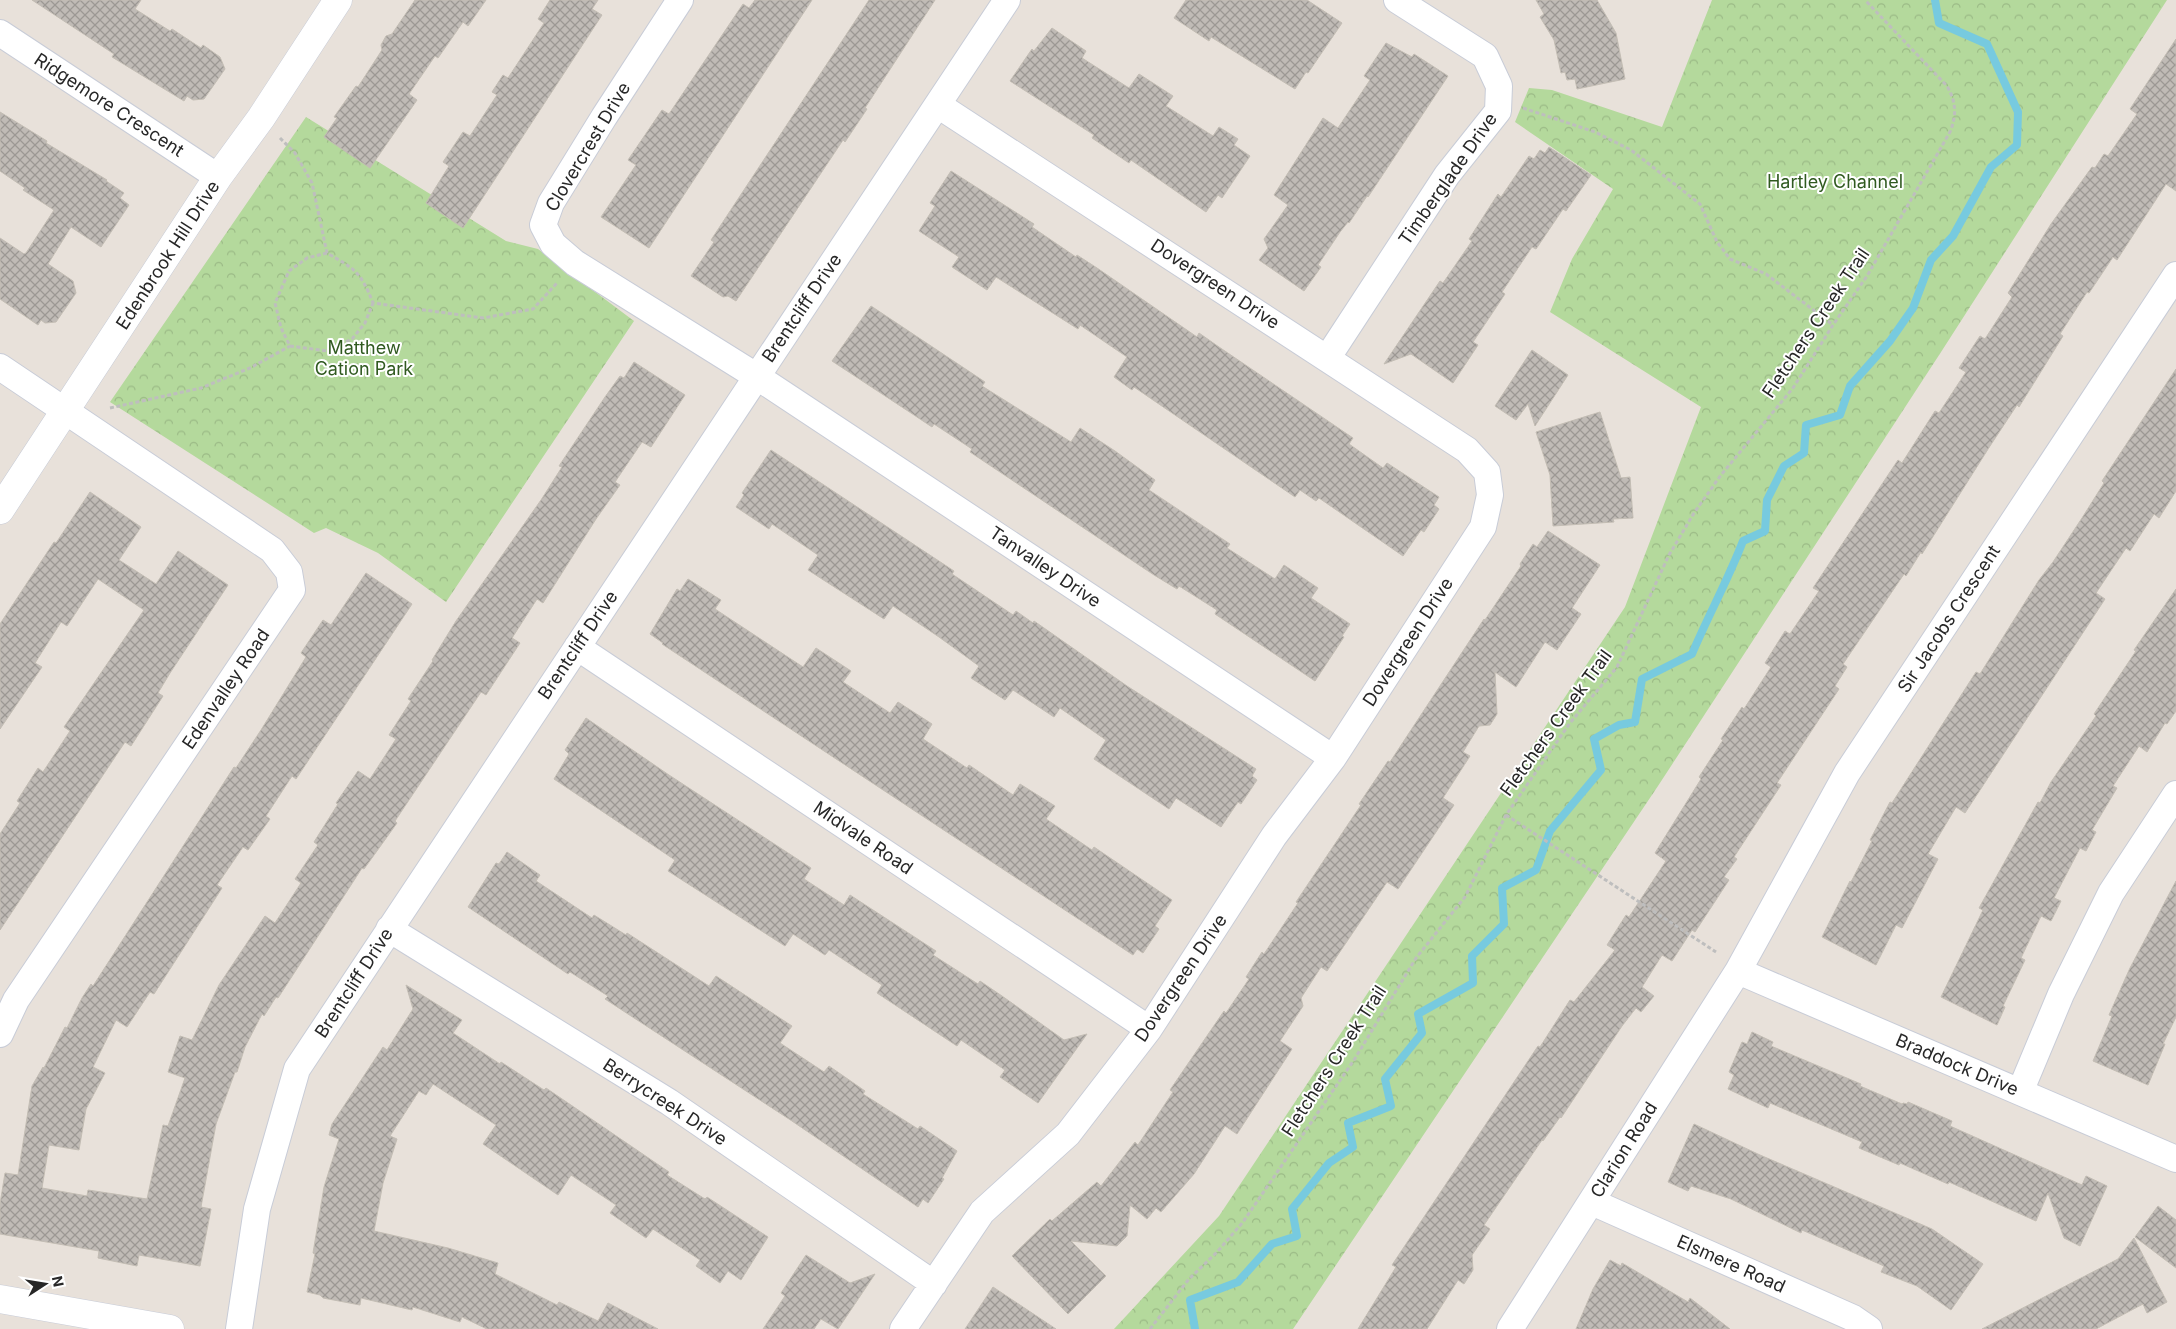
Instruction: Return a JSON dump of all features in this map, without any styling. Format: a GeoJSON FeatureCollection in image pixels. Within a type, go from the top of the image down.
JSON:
{"type":"FeatureCollection","features":[{"type":"Feature","properties":{"kind":"street","name":"Edenbrook Hill Drive"},"geometry":{"type":"LineString","coordinates":[[0,510],[66,412],[218,177],[261,118],[338,0]]}},
{"type":"Feature","properties":{"kind":"street","name":"Clovercrest Drive"},"geometry":{"type":"LineString","coordinates":[[680,0],[551,203],[543,225],[553,244],[575,263],[756,376]]}},
{"type":"Feature","properties":{"kind":"street","name":"Brentcliff Drive"},"geometry":{"type":"LineString","coordinates":[[239,1329],[257,1209],[297,1069],[1007,0]]}},
{"type":"Feature","properties":{"kind":"street","name":"Timberglade Drive"},"geometry":{"type":"LineString","coordinates":[[1328,357],[1447,175],[1498,111],[1499,86],[1485,56],[1397,0]]}},
{"type":"Feature","properties":{"kind":"street","name":"Ridgemore Crescent"},"geometry":{"type":"LineString","coordinates":[[0,33],[218,177]]}},
{"type":"Feature","properties":{"kind":"street","name":"Dovergreen Drive"},"geometry":{"type":"LineString","coordinates":[[903,1329],[982,1212],[1068,1134],[1149,1029],[1274,836],[1333,758],[1483,527],[1490,495],[1488,472],[1467,450],[1328,357],[938,105]]}},
{"type":"Feature","properties":{"kind":"street","name":"Sir Jacobs Crescent"},"geometry":{"type":"LineString","coordinates":[[1738,971],[1846,773],[2176,275]]}},
{"type":"Feature","properties":{"kind":"street","name":"Edenvalley Road"},"geometry":{"type":"LineString","coordinates":[[0,367],[272,550],[289,572],[292,590],[16,1000],[0,1034]]}},
{"type":"Feature","properties":{"kind":"street","name":"Tanvalley Drive"},"geometry":{"type":"LineString","coordinates":[[756,376],[1333,758]]}},
{"type":"Feature","properties":{"kind":"street","name":"Midvale Road"},"geometry":{"type":"LineString","coordinates":[[577,646],[1149,1029]]}},
{"type":"Feature","properties":{"kind":"street"},"geometry":{"type":"LineString","coordinates":[[2020,1092],[2061,994],[2112,893],[2176,794]]}},
{"type":"Feature","properties":{"kind":"street","name":"Berrycreek Drive"},"geometry":{"type":"LineString","coordinates":[[389,929],[669,1102],[934,1284]]}},
{"type":"Feature","properties":{"kind":"street","name":"Braddock Drive"},"geometry":{"type":"LineString","coordinates":[[1738,971],[2176,1160]]}},
{"type":"Feature","properties":{"kind":"street","name":"Clarion Road"},"geometry":{"type":"LineString","coordinates":[[1510,1329],[1738,971]]}},
{"type":"Feature","properties":{"kind":"street","name":"Elsmere Road"},"geometry":{"type":"LineString","coordinates":[[1592,1202],[1853,1318],[1869,1329]]}},
{"type":"Feature","properties":{"kind":"street"},"geometry":{"type":"LineString","coordinates":[[0,1299],[170,1329]]}},
{"type":"Feature","properties":{"kind":"path","name":"Fletchers Creek Trail"},"geometry":{"type":"LineString","coordinates":[[1150,1329],[1189,1279],[1217,1252],[1243,1222],[1354,1060],[1416,958],[1465,897],[1506,815],[1570,723],[1617,667],[1669,554],[1694,513],[1721,475],[1793,388],[1872,268],[1950,132],[1955,114],[1953,96],[1947,86],[1865,0]]}},
{"type":"Feature","properties":{"kind":"path"},"geometry":{"type":"LineString","coordinates":[[1499,86],[1524,109],[1595,132],[1631,150],[1700,204],[1717,242],[1730,259],[1766,274],[1833,325]]}},
{"type":"Feature","properties":{"kind":"path"},"geometry":{"type":"LineString","coordinates":[[109,408],[201,388],[250,368],[290,346],[327,351],[352,339],[365,324],[373,303],[366,286],[358,273],[327,253],[312,182],[295,153],[261,118]]}},
{"type":"Feature","properties":{"kind":"path"},"geometry":{"type":"LineString","coordinates":[[290,346],[281,328],[274,303],[288,271],[307,258],[327,253]]}},
{"type":"Feature","properties":{"kind":"path"},"geometry":{"type":"LineString","coordinates":[[373,303],[483,318],[533,309],[575,263]]}},
{"type":"Feature","properties":{"kind":"path"},"geometry":{"type":"LineString","coordinates":[[1506,815],[1716,952]]}},
{"type":"Feature","properties":{"kind":"green space","name":"Hartley Channel"},"geometry":{"type":"Polygon","coordinates":[[[1712,0],[2167,0],[1943,349],[1658,786],[1293,1329],[1114,1329],[1219,1216],[1625,607],[1701,407],[1550,312],[1572,259],[1613,189],[1515,122],[1529,88],[1552,90],[1662,127],[1712,0]]]}},
{"type":"Feature","properties":{"kind":"green space","name":"Matthew Cation Park"},"geometry":{"type":"Polygon","coordinates":[[[306,117],[506,241],[538,249],[634,321],[446,602],[378,553],[326,528],[314,533],[110,402],[306,117]]]}},
{"type":"Feature","properties":{"kind":"building"},"geometry":{"type":"Polygon","coordinates":[[[32,0],[141,0],[135,9],[170,31],[172,29],[201,48],[203,45],[220,57],[225,69],[204,99],[193,100],[187,96],[184,101],[112,57],[114,54],[32,0]]]}},
{"type":"Feature","properties":{"kind":"building"},"geometry":{"type":"Polygon","coordinates":[[[415,0],[486,0],[468,26],[463,22],[438,58],[435,56],[409,94],[417,100],[370,168],[324,137],[337,118],[334,117],[356,86],[358,87],[382,50],[381,45],[386,36],[392,34],[415,0]]]}},
{"type":"Feature","properties":{"kind":"building"},"geometry":{"type":"Polygon","coordinates":[[[550,0],[598,0],[592,9],[602,15],[463,228],[426,203],[449,166],[443,162],[463,132],[470,136],[497,95],[492,92],[503,75],[508,78],[544,23],[538,19],[550,0]]]}},
{"type":"Feature","properties":{"kind":"building"},"geometry":{"type":"Polygon","coordinates":[[[755,0],[812,0],[649,248],[601,217],[636,165],[628,160],[662,110],[669,114],[743,4],[749,8],[755,0]]]}},
{"type":"Feature","properties":{"kind":"building"},"geometry":{"type":"Polygon","coordinates":[[[869,0],[935,0],[865,108],[867,109],[845,142],[843,140],[736,301],[728,296],[723,297],[691,276],[714,242],[711,240],[869,0]]]}},
{"type":"Feature","properties":{"kind":"building"},"geometry":{"type":"Polygon","coordinates":[[[1186,0],[1307,0],[1342,23],[1295,89],[1211,37],[1209,41],[1174,18],[1186,0]]]}},
{"type":"Feature","properties":{"kind":"building"},"geometry":{"type":"Polygon","coordinates":[[[1536,0],[1597,0],[1616,33],[1625,79],[1577,89],[1575,79],[1567,80],[1565,72],[1561,73],[1554,40],[1540,17],[1544,14],[1536,0]]]}},
{"type":"Feature","properties":{"kind":"building"},"geometry":{"type":"Polygon","coordinates":[[[1052,28],[1086,51],[1082,58],[1129,88],[1139,74],[1173,96],[1166,106],[1213,136],[1219,127],[1238,139],[1234,145],[1250,156],[1222,198],[1218,195],[1206,212],[1131,160],[1129,163],[1092,138],[1094,135],[1010,81],[1032,49],[1034,51],[1052,28]]]}},
{"type":"Feature","properties":{"kind":"building"},"geometry":{"type":"Polygon","coordinates":[[[2176,39],[2176,191],[2166,184],[2117,260],[2113,257],[2089,293],[2087,292],[2060,334],[2063,336],[2019,407],[2017,405],[1922,554],[1921,552],[1906,576],[1904,574],[1843,664],[1847,667],[1835,686],[1839,689],[1777,783],[1781,785],[1734,857],[1737,859],[1724,877],[1729,880],[1695,932],[1692,930],[1672,961],[1662,955],[1642,987],[1654,996],[1641,1012],[1636,1008],[1622,1026],[1561,1118],[1542,1140],[1484,1225],[1490,1229],[1472,1255],[1473,1270],[1464,1284],[1458,1280],[1427,1329],[1358,1329],[1396,1267],[1392,1265],[1538,1046],[1540,1047],[1570,1000],[1574,1002],[1615,950],[1607,945],[1626,915],[1629,917],[1666,861],[1655,853],[1701,779],[1699,777],[1723,740],[1721,739],[1742,707],[1744,709],[1771,667],[1765,663],[1785,631],[1790,634],[1819,591],[1813,588],[1898,460],[1902,463],[1935,411],[1939,413],[1966,372],[1959,368],[1980,336],[1985,339],[2012,297],[2008,293],[2051,224],[2092,167],[2095,168],[2104,154],[2108,156],[2137,114],[2130,109],[2176,39]]]}},
{"type":"Feature","properties":{"kind":"building"},"geometry":{"type":"Polygon","coordinates":[[[1386,43],[1412,57],[1414,54],[1448,76],[1368,197],[1340,232],[1318,265],[1321,267],[1304,291],[1259,260],[1268,248],[1264,239],[1288,205],[1274,195],[1323,118],[1338,128],[1370,80],[1364,76],[1386,43]]]}},
{"type":"Feature","properties":{"kind":"building"},"geometry":{"type":"Polygon","coordinates":[[[0,112],[107,180],[124,193],[120,198],[129,205],[101,247],[71,227],[48,264],[73,281],[76,293],[56,322],[45,323],[41,320],[38,325],[0,299],[0,238],[24,254],[26,253],[54,210],[23,190],[25,188],[0,171],[0,112]]]}},
{"type":"Feature","properties":{"kind":"building"},"geometry":{"type":"Polygon","coordinates":[[[1549,147],[1591,175],[1566,211],[1563,209],[1536,249],[1532,247],[1502,292],[1505,294],[1473,342],[1478,345],[1453,383],[1411,354],[1384,364],[1440,281],[1443,283],[1472,241],[1469,239],[1498,194],[1501,197],[1529,156],[1534,159],[1540,150],[1545,153],[1549,147]]]}},
{"type":"Feature","properties":{"kind":"building"},"geometry":{"type":"Polygon","coordinates":[[[951,171],[1034,224],[1032,227],[1076,257],[1077,255],[1097,268],[1197,337],[1199,333],[1353,438],[1349,444],[1383,468],[1387,463],[1439,497],[1434,505],[1439,509],[1424,532],[1421,530],[1403,556],[1319,498],[1316,501],[1300,490],[1295,497],[1134,387],[1132,390],[1114,377],[1127,357],[1080,325],[1078,329],[996,277],[987,290],[952,267],[959,257],[919,231],[935,206],[930,203],[951,171]]]}},
{"type":"Feature","properties":{"kind":"building"},"geometry":{"type":"Polygon","coordinates":[[[871,306],[985,382],[982,386],[1071,442],[1080,428],[1115,451],[1155,480],[1149,490],[1230,544],[1227,548],[1275,579],[1284,565],[1318,588],[1311,598],[1350,624],[1342,636],[1344,637],[1315,681],[1215,614],[1217,610],[1179,586],[1177,589],[1154,575],[970,452],[972,449],[934,424],[932,427],[832,361],[871,306]]]}},
{"type":"Feature","properties":{"kind":"building"},"geometry":{"type":"Polygon","coordinates":[[[1532,350],[1568,375],[1535,426],[1528,404],[1516,420],[1495,406],[1532,350]]]}},
{"type":"Feature","properties":{"kind":"building"},"geometry":{"type":"Polygon","coordinates":[[[634,362],[685,395],[651,447],[642,442],[615,482],[620,485],[596,519],[543,603],[537,599],[512,638],[520,643],[486,695],[481,692],[395,821],[397,823],[364,869],[362,868],[278,998],[276,997],[264,1016],[262,1014],[245,1047],[216,1124],[201,1207],[211,1209],[200,1266],[139,1255],[137,1266],[98,1258],[99,1251],[0,1234],[0,1204],[5,1173],[18,1175],[32,1086],[91,984],[93,986],[234,767],[236,768],[261,730],[306,657],[301,653],[323,620],[331,625],[366,573],[412,604],[296,779],[292,776],[266,816],[270,819],[248,850],[243,847],[217,885],[222,888],[154,994],[150,992],[127,1027],[116,1020],[93,1067],[105,1073],[86,1109],[79,1150],[49,1145],[42,1188],[87,1196],[88,1190],[147,1199],[163,1125],[168,1126],[185,1078],[168,1072],[180,1036],[192,1040],[219,985],[265,916],[275,923],[301,883],[295,879],[318,845],[314,842],[338,804],[336,803],[358,771],[370,779],[396,739],[389,735],[411,701],[408,699],[456,621],[541,500],[562,467],[559,466],[605,397],[620,376],[624,378],[634,362]]]}},
{"type":"Feature","properties":{"kind":"building"},"geometry":{"type":"Polygon","coordinates":[[[2176,369],[2176,491],[2159,518],[2154,514],[2130,551],[2126,548],[2096,593],[2105,599],[1965,813],[1956,807],[1928,854],[1938,859],[1902,928],[1896,925],[1876,965],[1822,937],[1890,802],[1892,803],[1976,672],[1980,674],[2039,580],[2082,518],[2104,483],[2102,481],[2176,369]]]}},
{"type":"Feature","properties":{"kind":"building"},"geometry":{"type":"Polygon","coordinates":[[[1600,412],[1621,478],[1630,477],[1633,518],[1613,519],[1614,522],[1553,526],[1550,475],[1536,432],[1600,412]]]}},
{"type":"Feature","properties":{"kind":"building"},"geometry":{"type":"Polygon","coordinates":[[[771,450],[954,571],[952,574],[1013,615],[1016,611],[1033,623],[1034,621],[1127,686],[1256,769],[1252,776],[1257,780],[1241,804],[1238,802],[1221,827],[1176,798],[1169,809],[1094,759],[1106,740],[1060,708],[1054,717],[1013,690],[1005,700],[971,678],[979,666],[893,606],[884,619],[808,570],[818,555],[772,524],[769,529],[736,507],[744,495],[742,493],[771,450]]]}},
{"type":"Feature","properties":{"kind":"building"},"geometry":{"type":"Polygon","coordinates":[[[90,492],[141,527],[119,560],[156,584],[178,551],[228,585],[170,673],[158,693],[163,696],[131,746],[125,742],[0,930],[0,834],[20,803],[17,801],[38,768],[43,772],[70,731],[64,727],[144,610],[98,579],[67,626],[61,622],[35,663],[42,667],[0,729],[0,624],[54,542],[56,543],[90,492]]]}},
{"type":"Feature","properties":{"kind":"building"},"geometry":{"type":"Polygon","coordinates":[[[1548,531],[1600,565],[1572,608],[1581,614],[1557,650],[1545,642],[1516,687],[1495,672],[1497,714],[1490,725],[1479,726],[1463,752],[1470,756],[1443,798],[1454,805],[1398,889],[1387,882],[1327,971],[1321,967],[1301,998],[1303,1006],[1280,1041],[1292,1049],[1237,1134],[1225,1126],[1194,1174],[1161,1212],[1156,1208],[1147,1219],[1130,1205],[1127,1236],[1117,1246],[1071,1241],[1106,1276],[1068,1314],[1012,1256],[1050,1219],[1052,1221],[1097,1182],[1101,1186],[1135,1142],[1138,1145],[1173,1092],[1170,1090],[1224,1011],[1226,1013],[1249,979],[1246,977],[1262,952],[1264,954],[1298,903],[1296,902],[1361,805],[1359,804],[1388,761],[1390,762],[1521,566],[1520,564],[1533,544],[1537,547],[1548,531]]]}},
{"type":"Feature","properties":{"kind":"building"},"geometry":{"type":"Polygon","coordinates":[[[688,579],[721,600],[715,609],[803,667],[816,648],[851,671],[843,682],[890,713],[898,702],[932,724],[923,739],[967,768],[969,765],[1013,795],[1020,784],[1055,806],[1046,819],[1092,850],[1094,847],[1172,900],[1155,926],[1159,929],[1143,953],[1137,949],[1133,955],[662,644],[650,634],[677,589],[680,591],[688,579]]]}},
{"type":"Feature","properties":{"kind":"building"},"geometry":{"type":"Polygon","coordinates":[[[2176,589],[2176,711],[2167,724],[2165,723],[2147,752],[2139,746],[2113,786],[2117,788],[2092,830],[2096,832],[2086,851],[2080,848],[2054,898],[2061,901],[2051,921],[2041,916],[2021,958],[2025,960],[2003,1006],[2005,1007],[1997,1025],[1941,997],[1983,910],[1979,908],[2038,802],[2040,803],[2051,782],[2096,716],[2094,714],[2136,651],[2134,650],[2176,589]]]}},
{"type":"Feature","properties":{"kind":"building"},"geometry":{"type":"Polygon","coordinates":[[[586,718],[811,868],[804,879],[844,905],[850,895],[936,951],[933,955],[978,984],[980,981],[1064,1040],[1087,1034],[1038,1103],[1000,1077],[1005,1070],[961,1040],[957,1046],[877,993],[882,985],[829,950],[825,955],[793,934],[785,946],[668,871],[675,860],[554,779],[569,754],[565,750],[586,718]]]}},
{"type":"Feature","properties":{"kind":"building"},"geometry":{"type":"Polygon","coordinates":[[[507,852],[540,875],[536,881],[592,918],[594,915],[626,935],[627,933],[709,986],[716,976],[792,1026],[780,1043],[824,1072],[829,1066],[865,1091],[863,1094],[918,1129],[920,1126],[957,1151],[942,1178],[944,1179],[928,1203],[923,1199],[918,1207],[792,1121],[605,999],[608,996],[570,972],[568,974],[468,907],[496,863],[499,864],[507,852]]]}},
{"type":"Feature","properties":{"kind":"building"},"geometry":{"type":"Polygon","coordinates":[[[2176,881],[2176,1017],[2163,1044],[2165,1044],[2148,1085],[2093,1061],[2112,1016],[2109,1015],[2130,968],[2176,881]]]}},
{"type":"Feature","properties":{"kind":"building"},"geometry":{"type":"Polygon","coordinates":[[[406,985],[462,1020],[453,1033],[500,1064],[501,1062],[544,1090],[546,1088],[669,1172],[667,1175],[705,1199],[707,1197],[768,1237],[741,1280],[728,1271],[720,1283],[696,1266],[700,1260],[653,1229],[646,1238],[610,1213],[616,1205],[571,1175],[558,1195],[483,1144],[496,1125],[433,1084],[426,1095],[419,1091],[390,1136],[397,1139],[383,1183],[374,1231],[448,1248],[498,1263],[495,1274],[557,1305],[559,1302],[598,1321],[608,1303],[658,1329],[487,1329],[462,1317],[460,1322],[413,1307],[412,1310],[361,1298],[360,1305],[323,1298],[320,1295],[307,1292],[315,1254],[313,1253],[324,1187],[339,1139],[329,1135],[332,1124],[383,1047],[387,1050],[413,1009],[406,985]]]}},
{"type":"Feature","properties":{"kind":"building"},"geometry":{"type":"Polygon","coordinates":[[[1752,1032],[1773,1042],[1771,1046],[1861,1084],[1860,1086],[1902,1104],[1907,1104],[1908,1102],[1952,1121],[1950,1126],[2082,1185],[2086,1176],[2107,1186],[2080,1246],[2064,1238],[2048,1193],[2036,1221],[1949,1182],[1948,1184],[1859,1148],[1862,1142],[1770,1103],[1768,1108],[1728,1089],[1734,1075],[1729,1072],[1742,1042],[1747,1044],[1752,1032]]]}},
{"type":"Feature","properties":{"kind":"building"},"geometry":{"type":"Polygon","coordinates":[[[1694,1124],[1760,1155],[1932,1229],[1983,1264],[1951,1310],[1917,1286],[1881,1272],[1884,1266],[1802,1230],[1801,1233],[1731,1199],[1691,1186],[1688,1191],[1668,1182],[1694,1124]]]}},
{"type":"Feature","properties":{"kind":"building"},"geometry":{"type":"Polygon","coordinates":[[[2158,1206],[2176,1220],[2176,1268],[2135,1237],[2158,1206]]]}},
{"type":"Feature","properties":{"kind":"building"},"geometry":{"type":"Polygon","coordinates":[[[2134,1238],[2167,1302],[2147,1313],[2143,1304],[2096,1329],[1982,1329],[2118,1259],[2134,1238]]]}},
{"type":"Feature","properties":{"kind":"building"},"geometry":{"type":"Polygon","coordinates":[[[806,1255],[850,1283],[875,1274],[838,1329],[821,1319],[814,1329],[763,1329],[785,1296],[781,1293],[806,1255]]]}},
{"type":"Feature","properties":{"kind":"building"},"geometry":{"type":"Polygon","coordinates":[[[1610,1260],[1621,1266],[1622,1263],[1688,1302],[1690,1298],[1730,1329],[1576,1329],[1593,1289],[1610,1260]]]}},
{"type":"Feature","properties":{"kind":"building"},"geometry":{"type":"Polygon","coordinates":[[[993,1287],[1056,1329],[965,1329],[993,1287]]]}},
{"type":"Feature","properties":{"kind":"waterway"},"geometry":{"type":"LineString","coordinates":[[1195,1329],[1190,1300],[1238,1282],[1272,1244],[1297,1236],[1292,1209],[1329,1163],[1353,1147],[1348,1123],[1391,1106],[1385,1079],[1422,1033],[1418,1014],[1473,983],[1472,956],[1504,924],[1502,888],[1536,870],[1550,831],[1601,770],[1594,739],[1619,725],[1635,722],[1642,679],[1692,654],[1743,541],[1765,531],[1767,500],[1784,466],[1804,453],[1806,425],[1840,415],[1850,386],[1890,341],[1913,308],[1931,260],[1953,236],[1991,167],[2017,145],[2018,112],[1987,44],[1939,23],[1935,0]]}}]}
